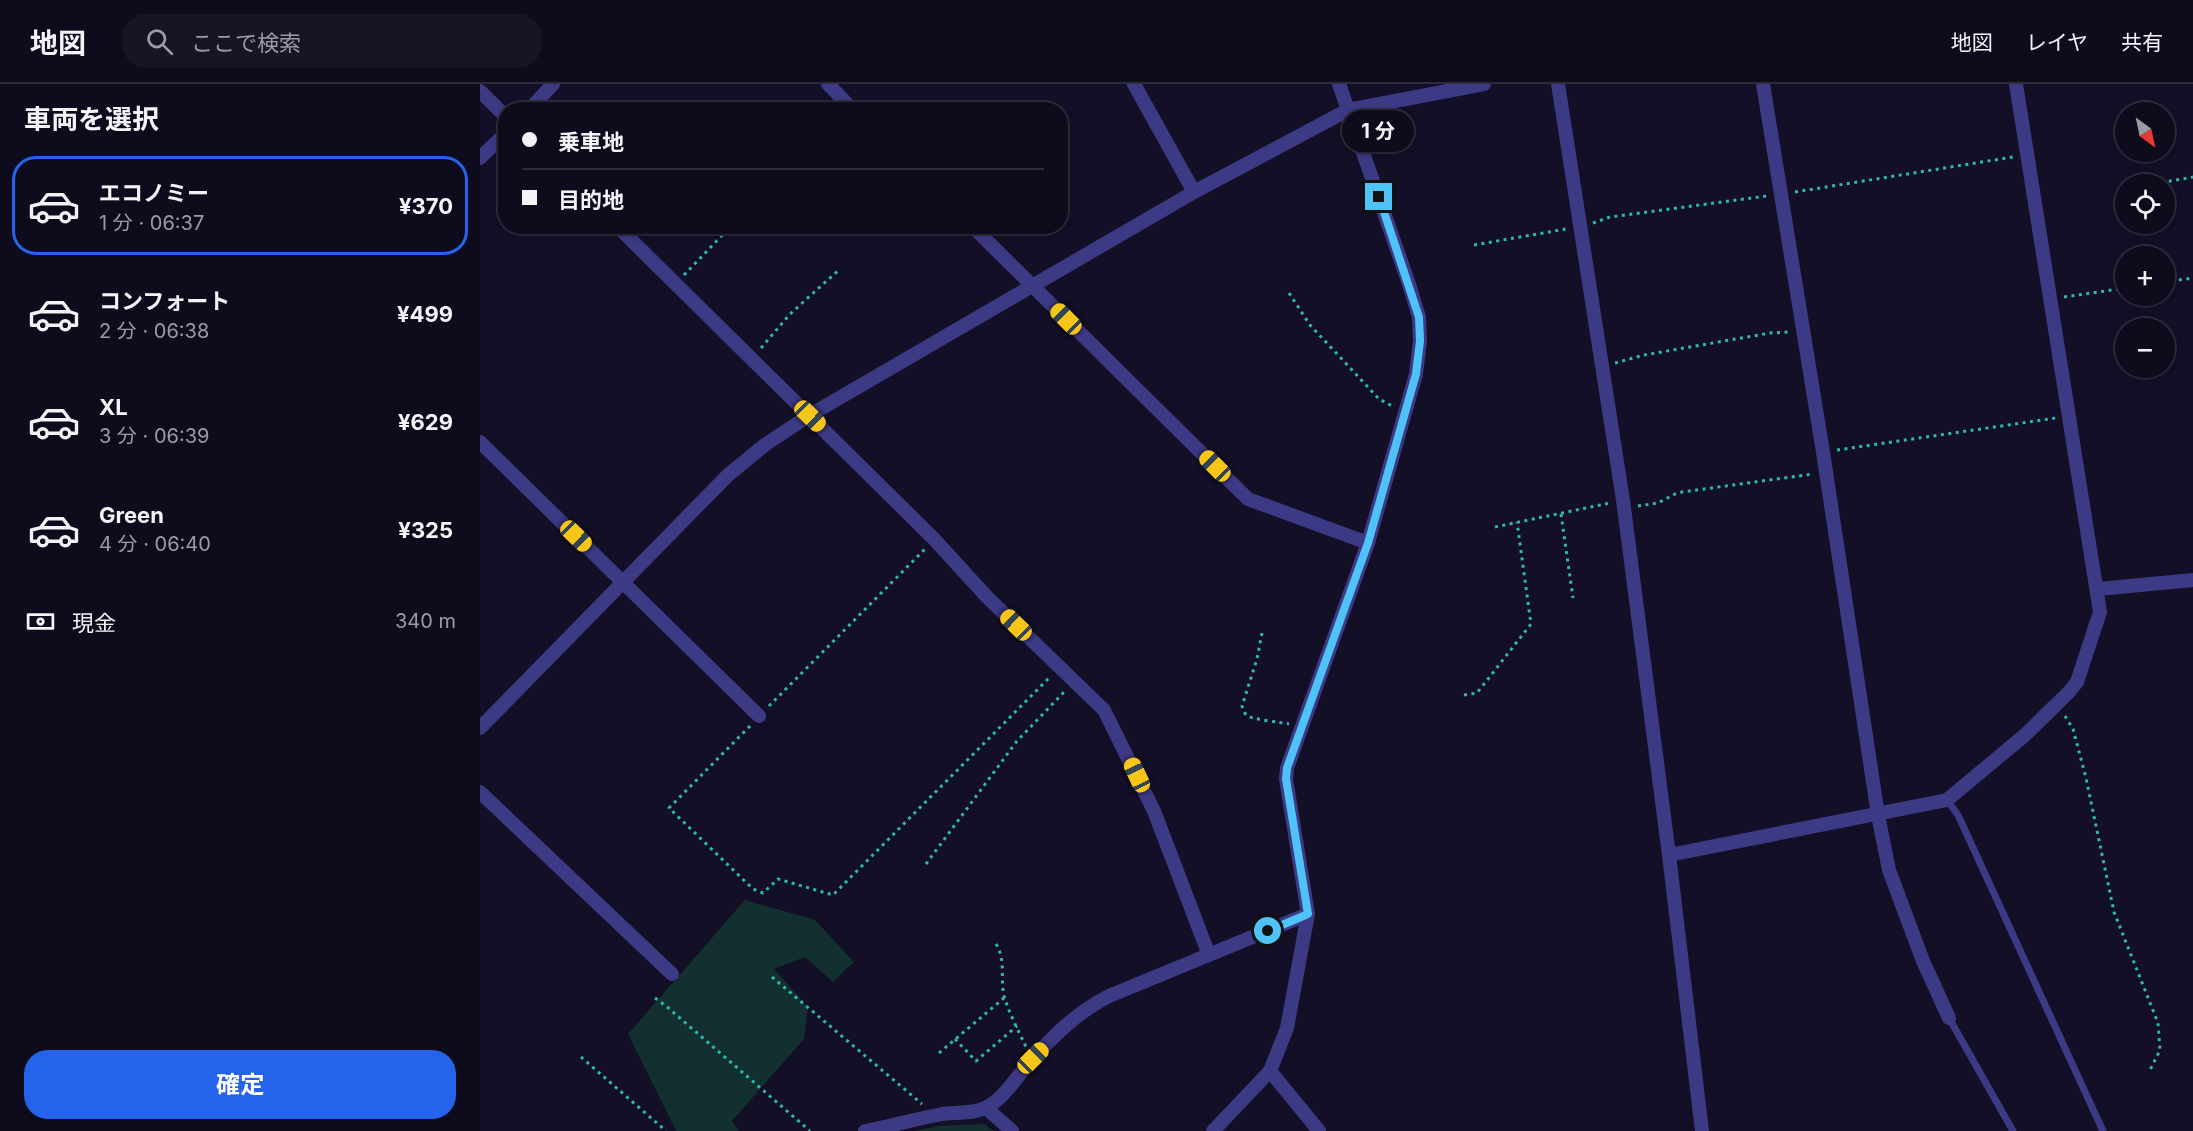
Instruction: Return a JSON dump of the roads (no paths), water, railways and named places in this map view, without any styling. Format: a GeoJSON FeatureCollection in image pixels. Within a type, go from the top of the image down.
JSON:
{"type":"FeatureCollection","features":[{"type":"Feature","properties":{"kind":"street"},"geometry":{"type":"LineString","coordinates":[[537,102],[554,84]]}},
{"type":"Feature","properties":{"kind":"street"},"geometry":{"type":"LineString","coordinates":[[828,84],[845,102]]}},
{"type":"Feature","properties":{"kind":"street"},"geometry":{"type":"LineString","coordinates":[[1134,84],[1194,192]]}},
{"type":"Feature","properties":{"kind":"street"},"geometry":{"type":"LineString","coordinates":[[1218,1129],[1270,1071],[1287,1028],[1308,914],[1286,779],[1287,768],[1368,543],[1405,412],[1420,341],[1419,317],[1340,84]]}},
{"type":"Feature","properties":{"kind":"street"},"geometry":{"type":"LineString","coordinates":[[480,728],[728,476],[766,444],[810,416],[1194,192],[1348,110],[1484,84]]}},
{"type":"Feature","properties":{"kind":"street"},"geometry":{"type":"LineString","coordinates":[[1558,84],[1624,504],[1702,1131]]}},
{"type":"Feature","properties":{"kind":"street"},"geometry":{"type":"LineString","coordinates":[[1763,84],[1804,331],[1878,815],[1889,870],[1923,961],[1949,1018]]}},
{"type":"Feature","properties":{"kind":"street"},"geometry":{"type":"LineString","coordinates":[[1669,855],[1947,800],[2055,706],[2077,682],[2100,612],[2098,589],[2016,84]]}},
{"type":"Feature","properties":{"kind":"street"},"geometry":{"type":"LineString","coordinates":[[480,91],[498,109]]}},
{"type":"Feature","properties":{"kind":"street"},"geometry":{"type":"LineString","coordinates":[[480,158],[498,141]]}},
{"type":"Feature","properties":{"kind":"street"},"geometry":{"type":"LineString","coordinates":[[625,234],[934,539],[987,597],[1104,710],[1154,811],[1209,955]]}},
{"type":"Feature","properties":{"kind":"street"},"geometry":{"type":"LineString","coordinates":[[980,234],[1248,499],[1368,543]]}},
{"type":"Feature","properties":{"kind":"street"},"geometry":{"type":"LineString","coordinates":[[480,442],[759,716]]}},
{"type":"Feature","properties":{"kind":"street"},"geometry":{"type":"LineString","coordinates":[[2098,589],[2193,580]]}},
{"type":"Feature","properties":{"kind":"street"},"geometry":{"type":"LineString","coordinates":[[480,792],[672,974]]}},
{"type":"Feature","properties":{"kind":"street"},"geometry":{"type":"LineString","coordinates":[[865,1131],[934,1116],[986,1108],[1000,1097],[1033,1058],[1074,1018],[1090,1006],[1109,996],[1308,914]]}},
{"type":"Feature","properties":{"kind":"street"},"geometry":{"type":"LineString","coordinates":[[1270,1071],[1319,1131]]}},
{"type":"Feature","properties":{"kind":"street"},"geometry":{"type":"LineString","coordinates":[[986,1108],[1012,1131]]}},
{"type":"Feature","properties":{"kind":"lane"},"geometry":{"type":"LineString","coordinates":[[1947,800],[1958,815],[2103,1131]]}},
{"type":"Feature","properties":{"kind":"lane"},"geometry":{"type":"LineString","coordinates":[[1949,1018],[2013,1131]]}}]}
